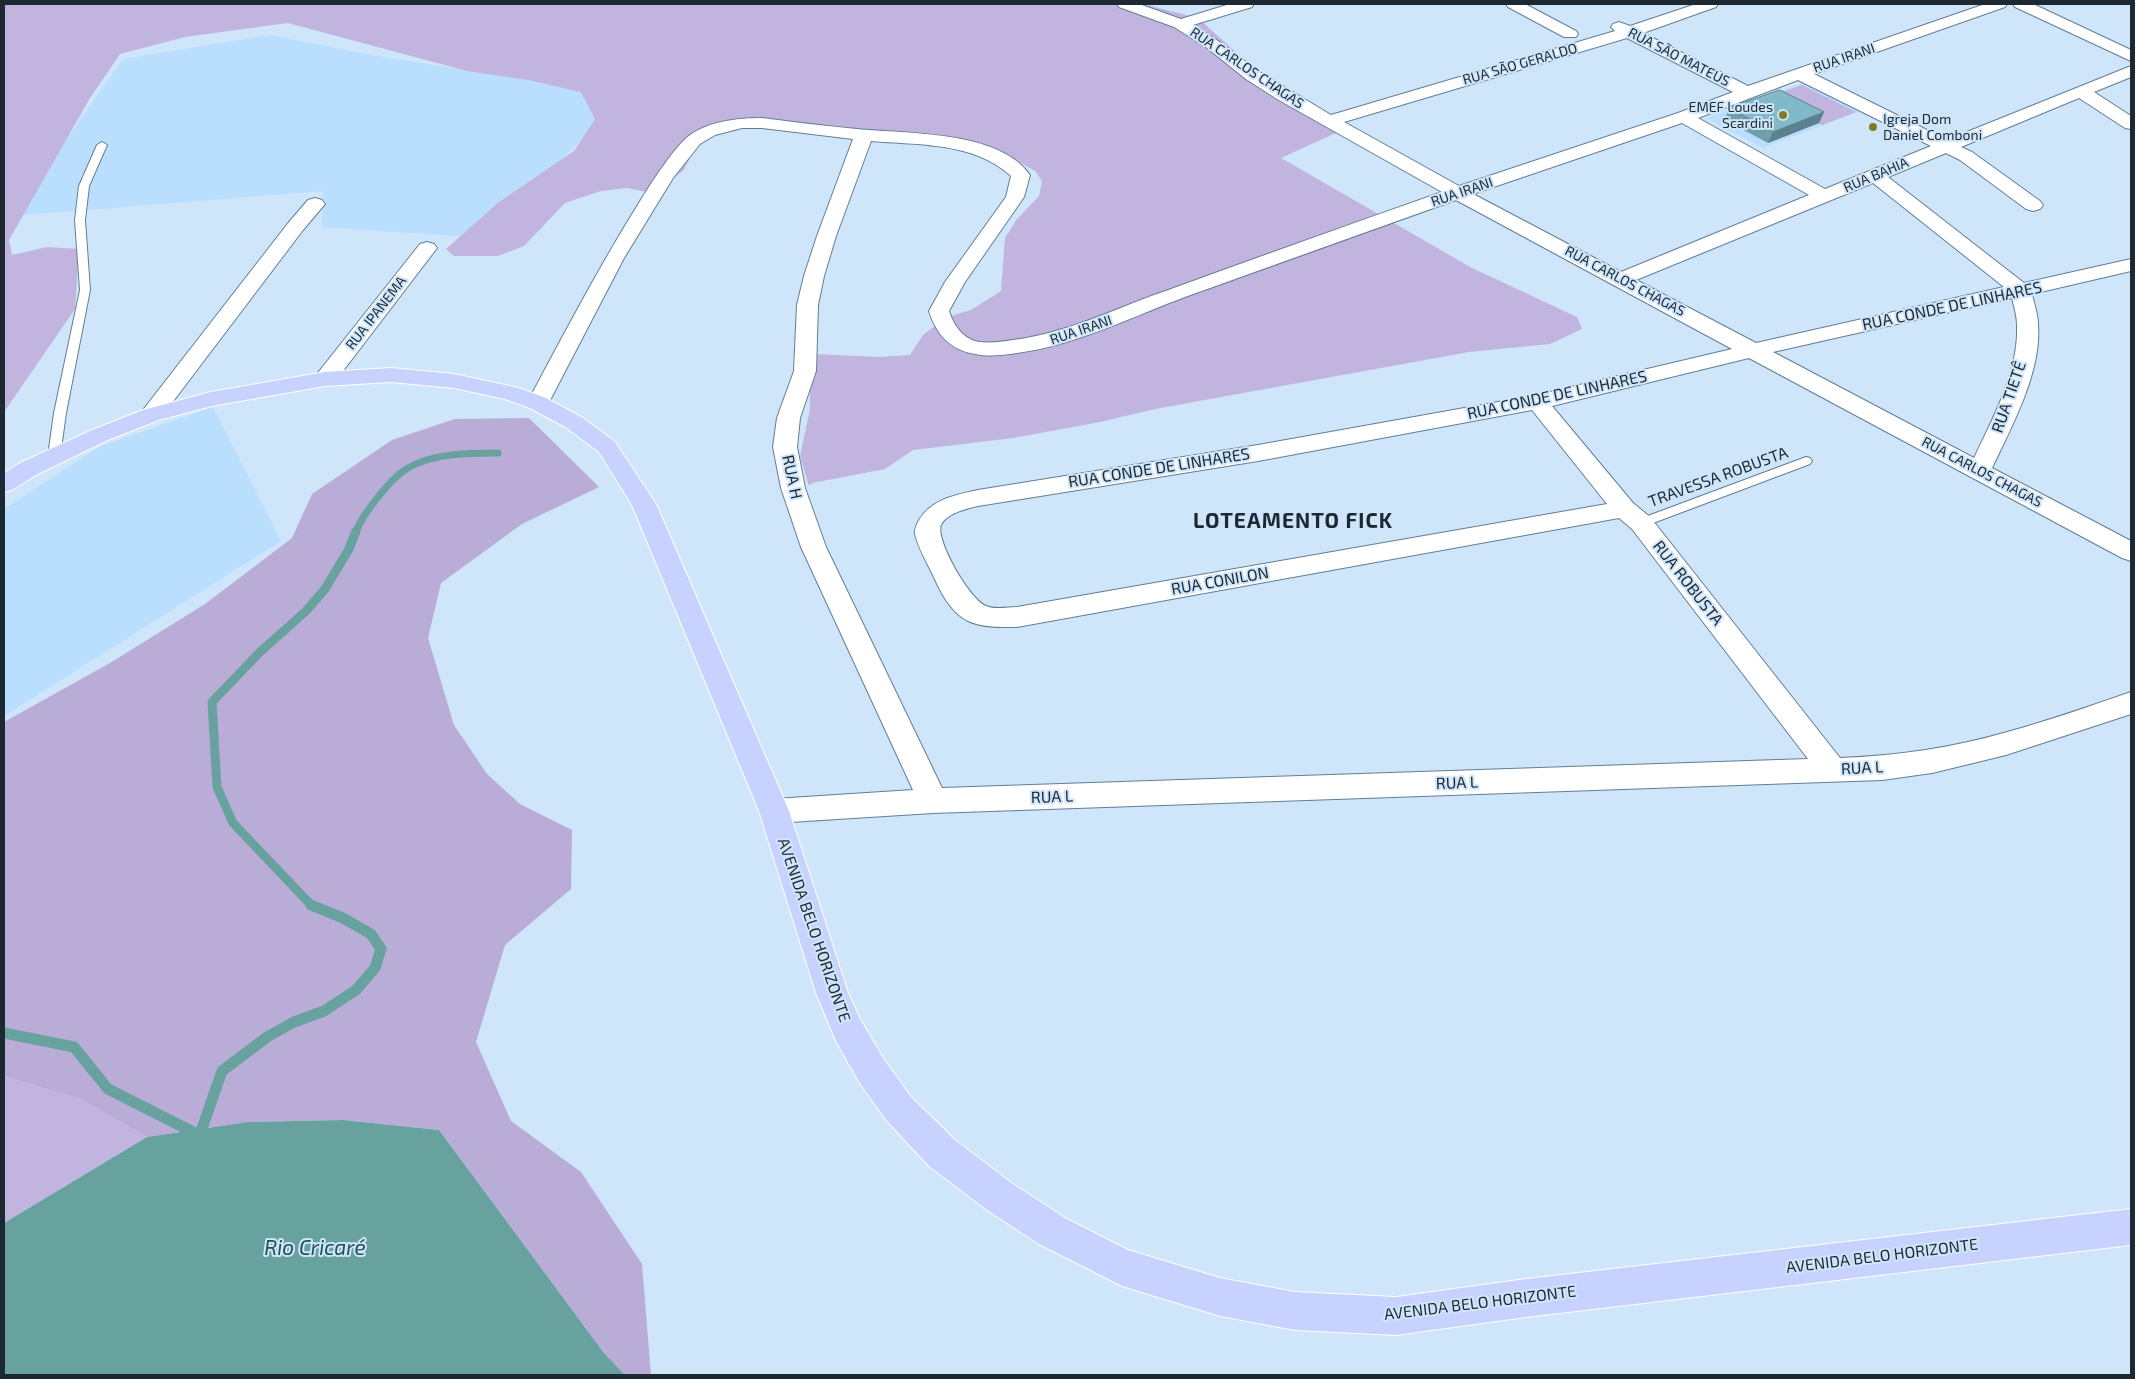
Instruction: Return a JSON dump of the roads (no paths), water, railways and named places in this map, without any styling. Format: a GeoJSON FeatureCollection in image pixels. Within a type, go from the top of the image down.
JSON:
{"type":"FeatureCollection","features":[{"type":"Feature","properties":{"kind":"main road","name":"AVENIDA BELO HORIZONTE"},"geometry":{"type":"LineString","coordinates":[[4,484],[54,456],[151,415],[211,399],[325,378],[391,375],[454,381],[511,393],[538,403],[575,423],[607,448],[644,504],[774,811],[832,993],[848,1030],[871,1070],[899,1109],[942,1153],[1000,1198],[1052,1231],[1122,1267],[1211,1294],[1295,1310],[1396,1316],[1526,1298],[2131,1226]]}},
{"type":"Feature","properties":{"kind":"street","name":"RUA CARLOS CHAGAS"},"geometry":{"type":"LineString","coordinates":[[1125,4],[1172,20],[1212,44],[1260,80],[1457,193],[2131,552]]}},
{"type":"Feature","properties":{"kind":"street"},"geometry":{"type":"LineString","coordinates":[[1145,4],[1172,20],[1246,4]]}},
{"type":"Feature","properties":{"kind":"street"},"geometry":{"type":"LineString","coordinates":[[1514,4],[1570,34]]}},
{"type":"Feature","properties":{"kind":"street"},"geometry":{"type":"LineString","coordinates":[[1537,4],[1586,29]]}},
{"type":"Feature","properties":{"kind":"street","name":"RUA SÃO GERALDO"},"geometry":{"type":"LineString","coordinates":[[1320,116],[1667,4]]}},
{"type":"Feature","properties":{"kind":"street","name":"RUA SÃO GERALDO"},"geometry":{"type":"LineString","coordinates":[[1320,116],[1629,32],[1710,4]]}},
{"type":"Feature","properties":{"kind":"street","name":"RUA IRANI"},"geometry":{"type":"LineString","coordinates":[[864,135],[950,143],[972,148],[1003,160],[1016,168],[1021,175],[1014,197],[954,282],[939,311],[949,333],[962,343],[976,348],[996,349],[1042,343],[1079,332],[1175,294],[1457,193],[1684,117],[1747,92],[1998,4]]}},
{"type":"Feature","properties":{"kind":"street"},"geometry":{"type":"LineString","coordinates":[[2021,4],[2131,56]]}},
{"type":"Feature","properties":{"kind":"street","name":"RUA SÃO MATEUS"},"geometry":{"type":"LineString","coordinates":[[1611,22],[1747,92]]}},
{"type":"Feature","properties":{"kind":"street","name":"RUA BAHIA"},"geometry":{"type":"LineString","coordinates":[[1621,279],[2131,71]]}},
{"type":"Feature","properties":{"kind":"street"},"geometry":{"type":"LineString","coordinates":[[1800,74],[1966,156],[2033,205]]}},
{"type":"Feature","properties":{"kind":"street"},"geometry":{"type":"LineString","coordinates":[[2080,91],[2131,124]]}},
{"type":"Feature","properties":{"kind":"street"},"geometry":{"type":"LineString","coordinates":[[1684,117],[1826,196]]}},
{"type":"Feature","properties":{"kind":"street"},"geometry":{"type":"LineString","coordinates":[[538,403],[614,258],[665,176],[694,140],[716,128],[742,123],[762,123],[864,135]]}},
{"type":"Feature","properties":{"kind":"street","name":"RUA H"},"geometry":{"type":"LineString","coordinates":[[864,135],[817,266],[809,298],[807,359],[804,376],[786,426],[785,446],[789,474],[804,528],[933,801]]}},
{"type":"Feature","properties":{"kind":"street"},"geometry":{"type":"LineString","coordinates":[[1876,176],[2021,291]]}},
{"type":"Feature","properties":{"kind":"street"},"geometry":{"type":"LineString","coordinates":[[151,415],[296,226],[315,204]]}},
{"type":"Feature","properties":{"kind":"street","name":"RUA IPANEMA"},"geometry":{"type":"LineString","coordinates":[[325,378],[427,248]]}},
{"type":"Feature","properties":{"kind":"street","name":"RUA CONDE DE LINHARES"},"geometry":{"type":"LineString","coordinates":[[978,498],[1258,453],[1537,402],[1754,350],[2131,265]]}},
{"type":"Feature","properties":{"kind":"street","name":"RUA TIETÊ"},"geometry":{"type":"LineString","coordinates":[[1979,471],[2002,426],[2023,365],[2028,326],[2021,291]]}},
{"type":"Feature","properties":{"kind":"street","name":"RUA ROBUSTA"},"geometry":{"type":"LineString","coordinates":[[1537,402],[1632,516],[1832,769]]}},
{"type":"Feature","properties":{"kind":"street","name":"RUA CONILON"},"geometry":{"type":"LineString","coordinates":[[978,498],[939,511],[928,524],[927,533],[953,591],[960,600],[978,614],[994,618],[1016,617],[1459,540],[1632,516]]}},
{"type":"Feature","properties":{"kind":"street","name":"RUA L"},"geometry":{"type":"LineString","coordinates":[[774,811],[933,801],[1882,768],[1942,759],[2006,744],[2131,703]]}},
{"type":"Feature","properties":{"kind":"lane"},"geometry":{"type":"LineString","coordinates":[[54,456],[60,413],[85,290],[80,220],[84,186],[102,145]]}},
{"type":"Feature","properties":{"kind":"lane","name":"TRAVESSA ROBUSTA"},"geometry":{"type":"LineString","coordinates":[[1632,516],[1806,461]]}},
{"type":"Feature","properties":{"kind":"water","name":"Rio Cricaré"},"geometry":{"type":"Polygon","coordinates":[[[343,1120],[439,1130],[604,1353],[625,1375],[4,1375],[4,1223],[147,1137],[248,1122],[343,1120]]]}},
{"type":"Feature","properties":{"kind":"waterway"},"geometry":{"type":"LineString","coordinates":[[356,532],[363,518],[378,497],[396,477],[408,468],[429,459],[440,457],[498,453]]}},
{"type":"Feature","properties":{"kind":"waterway"},"geometry":{"type":"LineString","coordinates":[[311,905],[233,823],[217,787],[212,702],[260,652],[306,611],[325,589],[349,549],[356,531]]}},
{"type":"Feature","properties":{"kind":"waterway"},"geometry":{"type":"LineString","coordinates":[[198,1140],[222,1071],[267,1037],[294,1022],[324,1011],[356,990],[375,968],[381,949],[371,934],[343,918],[311,905]]}},
{"type":"Feature","properties":{"kind":"waterway"},"geometry":{"type":"LineString","coordinates":[[4,1033],[74,1047],[108,1089],[199,1135]]}},
{"type":"Feature","properties":{"kind":"place","name":"EMEF Loudes Scardini"},"geometry":{"type":"Point","coordinates":[1783,115]}},
{"type":"Feature","properties":{"kind":"place","name":"Igreja Dom Daniel Comboni"},"geometry":{"type":"Point","coordinates":[1873,127]}},
{"type":"Feature","properties":{"kind":"district","name":"LOTEAMENTO FICK"},"geometry":{"type":"Point","coordinates":[1293,521]}}]}
